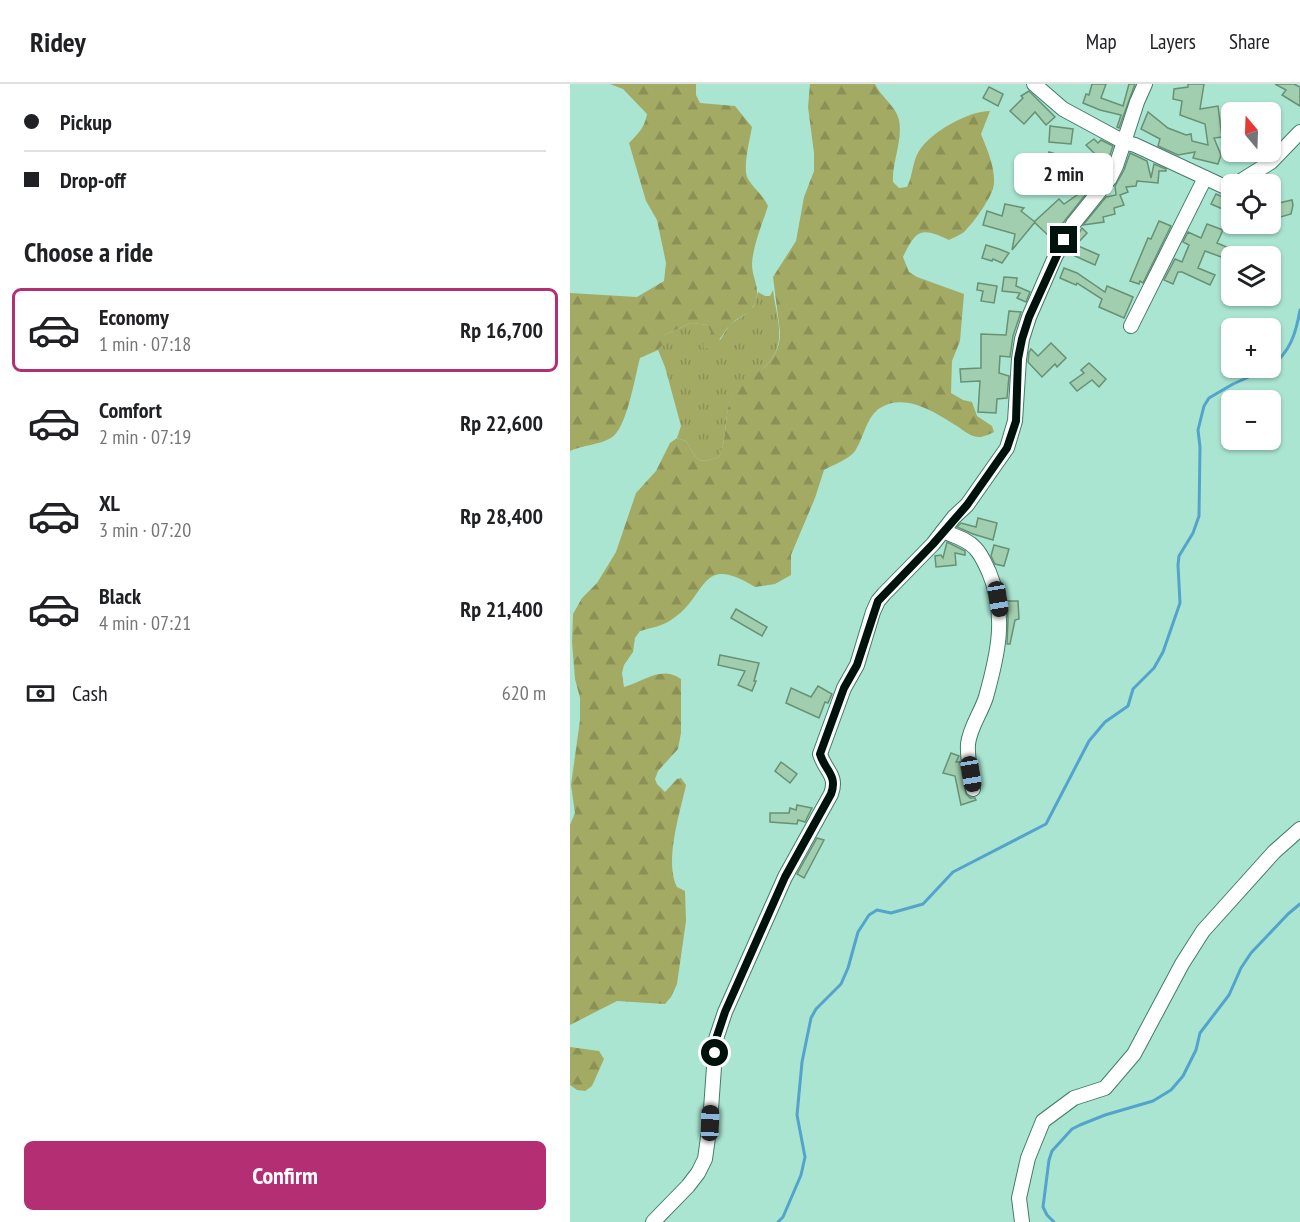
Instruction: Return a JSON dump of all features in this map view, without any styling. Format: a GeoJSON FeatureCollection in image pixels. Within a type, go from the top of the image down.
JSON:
{"type":"FeatureCollection","features":[{"type":"Feature","properties":{"kind":"street"},"geometry":{"type":"LineString","coordinates":[[1034,84],[1063,109],[1124,142],[1221,185]]}},
{"type":"Feature","properties":{"kind":"street"},"geometry":{"type":"LineString","coordinates":[[653,1222],[698,1173],[705,1159],[716,1039],[725,1012],[785,877],[835,784],[820,754],[844,688],[857,665],[873,612],[884,594],[976,494],[1007,448],[1016,421],[1018,359],[1029,317],[1055,257],[1073,224],[1110,178],[1145,84]]}},
{"type":"Feature","properties":{"kind":"street"},"geometry":{"type":"LineString","coordinates":[[1252,174],[1271,162],[1300,132]]}},
{"type":"Feature","properties":{"kind":"street"},"geometry":{"type":"LineString","coordinates":[[1131,326],[1205,178]]}},
{"type":"Feature","properties":{"kind":"street"},"geometry":{"type":"LineString","coordinates":[[943,531],[964,539],[975,547],[984,560],[993,584],[1000,616],[1000,629],[987,693],[971,729],[968,745],[973,789]]}},
{"type":"Feature","properties":{"kind":"street"},"geometry":{"type":"LineString","coordinates":[[1022,1222],[1019,1198],[1021,1188],[1028,1158],[1043,1121],[1074,1098],[1106,1088],[1134,1054],[1182,964],[1203,931],[1274,852],[1300,829]]}},
{"type":"Feature","properties":{"kind":"green space"},"geometry":{"type":"Polygon","coordinates":[[[610,84],[696,84],[696,95],[700,103],[735,106],[752,127],[746,174],[750,183],[768,206],[753,257],[752,270],[757,294],[752,309],[733,322],[709,348],[704,349],[703,345],[711,333],[708,325],[691,323],[664,335],[664,344],[658,350],[640,358],[626,413],[617,433],[596,444],[570,451],[570,293],[637,297],[664,281],[666,263],[657,220],[646,201],[629,143],[643,127],[647,114],[623,89],[610,84]]]}},
{"type":"Feature","properties":{"kind":"green space"},"geometry":{"type":"Polygon","coordinates":[[[810,84],[875,84],[895,110],[899,120],[900,136],[893,182],[899,188],[907,187],[919,151],[932,137],[961,119],[990,111],[981,134],[994,177],[993,188],[987,201],[962,234],[949,240],[932,233],[921,233],[912,241],[903,257],[909,272],[917,277],[964,294],[960,341],[952,361],[951,393],[972,402],[977,416],[992,426],[994,432],[981,437],[968,434],[930,410],[910,403],[900,402],[880,408],[868,422],[855,451],[824,470],[791,555],[791,575],[775,584],[755,587],[737,577],[723,574],[713,576],[671,620],[640,631],[635,638],[633,652],[624,665],[622,673],[624,687],[659,674],[674,675],[681,679],[681,733],[678,749],[658,771],[655,779],[665,792],[677,779],[681,778],[686,785],[677,823],[672,864],[677,887],[685,891],[686,921],[677,984],[665,1004],[617,1001],[570,1025],[570,825],[575,813],[571,785],[580,720],[580,698],[575,679],[572,642],[573,614],[582,598],[597,583],[616,552],[636,493],[656,471],[670,443],[677,438],[686,441],[695,456],[701,460],[719,457],[733,392],[740,382],[767,365],[777,350],[780,332],[773,277],[796,241],[804,197],[814,171],[808,107],[810,84]]]}},
{"type":"Feature","properties":{"kind":"green space"},"geometry":{"type":"Polygon","coordinates":[[[773,290],[779,323],[775,353],[760,371],[740,383],[734,391],[719,457],[705,461],[698,459],[686,441],[677,438],[681,426],[658,350],[664,344],[664,335],[691,323],[709,325],[711,333],[720,340],[730,324],[754,306],[758,292],[770,296],[773,290]]]}},
{"type":"Feature","properties":{"kind":"green space"},"geometry":{"type":"Polygon","coordinates":[[[570,1047],[599,1051],[604,1059],[592,1086],[585,1091],[577,1090],[570,1085],[570,1047]]]}},
{"type":"Feature","properties":{"kind":"building"},"geometry":{"type":"Polygon","coordinates":[[[1092,84],[1106,84],[1101,98],[1123,106],[1129,84],[1135,84],[1119,128],[1117,127],[1121,115],[1083,103],[1086,94],[1089,95],[1092,84]]]}},
{"type":"Feature","properties":{"kind":"building"},"geometry":{"type":"Polygon","coordinates":[[[1188,84],[1204,84],[1200,109],[1218,106],[1221,137],[1214,138],[1221,155],[1218,164],[1193,158],[1195,152],[1178,155],[1158,146],[1160,139],[1141,129],[1148,112],[1168,128],[1186,135],[1191,134],[1192,141],[1208,145],[1205,124],[1180,115],[1182,101],[1173,99],[1174,89],[1188,87],[1188,84]]]}},
{"type":"Feature","properties":{"kind":"building"},"geometry":{"type":"Polygon","coordinates":[[[1275,84],[1294,84],[1300,87],[1300,106],[1282,95],[1286,90],[1275,84]]]}},
{"type":"Feature","properties":{"kind":"building"},"geometry":{"type":"Polygon","coordinates":[[[989,87],[1003,94],[998,106],[983,98],[989,87]]]}},
{"type":"Feature","properties":{"kind":"building"},"geometry":{"type":"Polygon","coordinates":[[[1029,91],[1055,117],[1046,125],[1035,112],[1024,124],[1010,111],[1023,98],[1021,96],[1029,91]]]}},
{"type":"Feature","properties":{"kind":"building"},"geometry":{"type":"Polygon","coordinates":[[[1050,126],[1073,129],[1071,144],[1049,142],[1050,126]]]}},
{"type":"Feature","properties":{"kind":"building"},"geometry":{"type":"Polygon","coordinates":[[[1094,139],[1098,143],[1101,140],[1113,146],[1109,158],[1100,165],[1103,169],[1088,181],[1078,168],[1062,164],[1058,175],[1043,171],[1049,152],[1086,163],[1095,154],[1086,145],[1094,139]]]}},
{"type":"Feature","properties":{"kind":"building"},"geometry":{"type":"Polygon","coordinates":[[[1130,153],[1147,161],[1151,178],[1154,164],[1166,171],[1159,171],[1158,183],[1137,181],[1136,186],[1126,187],[1128,192],[1120,195],[1124,205],[1114,208],[1115,214],[1103,217],[1104,222],[1083,225],[1106,197],[1116,195],[1115,186],[1130,153]]]}},
{"type":"Feature","properties":{"kind":"building"},"geometry":{"type":"Polygon","coordinates":[[[1090,189],[1051,238],[1034,222],[1059,199],[1064,204],[1090,189]]]}},
{"type":"Feature","properties":{"kind":"building"},"geometry":{"type":"Polygon","coordinates":[[[1216,194],[1221,196],[1221,208],[1211,204],[1216,194]]]}},
{"type":"Feature","properties":{"kind":"building"},"geometry":{"type":"Polygon","coordinates":[[[1292,200],[1291,214],[1281,217],[1281,202],[1292,200]]]}},
{"type":"Feature","properties":{"kind":"building"},"geometry":{"type":"Polygon","coordinates":[[[1005,204],[1024,208],[1021,211],[1035,222],[1012,250],[1015,234],[983,225],[987,211],[1002,216],[1005,204]]]}},
{"type":"Feature","properties":{"kind":"building"},"geometry":{"type":"Polygon","coordinates":[[[1159,221],[1171,226],[1143,283],[1130,281],[1148,238],[1151,239],[1159,221]]]}},
{"type":"Feature","properties":{"kind":"building"},"geometry":{"type":"Polygon","coordinates":[[[1207,224],[1221,229],[1217,243],[1224,246],[1221,246],[1221,257],[1205,251],[1198,268],[1215,275],[1210,285],[1182,272],[1178,272],[1173,284],[1164,280],[1175,259],[1182,262],[1189,245],[1183,242],[1188,232],[1201,238],[1207,224]]]}},
{"type":"Feature","properties":{"kind":"building"},"geometry":{"type":"Polygon","coordinates":[[[1082,228],[1087,233],[1076,245],[1099,255],[1095,265],[1069,251],[1082,228]]]}},
{"type":"Feature","properties":{"kind":"building"},"geometry":{"type":"Polygon","coordinates":[[[986,245],[1009,253],[1002,263],[982,258],[986,245]]]}},
{"type":"Feature","properties":{"kind":"building"},"geometry":{"type":"Polygon","coordinates":[[[1064,268],[1077,273],[1105,292],[1107,286],[1133,297],[1124,318],[1099,307],[1102,299],[1077,283],[1076,285],[1060,278],[1064,268]]]}},
{"type":"Feature","properties":{"kind":"building"},"geometry":{"type":"Polygon","coordinates":[[[1004,277],[1017,278],[1016,286],[1030,292],[1026,302],[1017,298],[1020,293],[1002,291],[1004,277]]]}},
{"type":"Feature","properties":{"kind":"building"},"geometry":{"type":"Polygon","coordinates":[[[978,283],[997,286],[994,303],[981,301],[983,291],[977,290],[978,283]]]}},
{"type":"Feature","properties":{"kind":"building"},"geometry":{"type":"Polygon","coordinates":[[[1009,311],[1021,312],[1013,336],[1010,357],[1000,356],[999,373],[1009,376],[1007,398],[997,399],[996,413],[978,412],[980,381],[961,382],[960,369],[981,368],[981,334],[1006,335],[1009,311]]]}},
{"type":"Feature","properties":{"kind":"building"},"geometry":{"type":"Polygon","coordinates":[[[1051,343],[1066,358],[1057,367],[1055,364],[1042,377],[1028,362],[1029,352],[1031,349],[1038,356],[1051,343]]]}},
{"type":"Feature","properties":{"kind":"building"},"geometry":{"type":"Polygon","coordinates":[[[1089,363],[1106,379],[1099,387],[1092,380],[1077,391],[1070,383],[1084,373],[1081,370],[1089,363]]]}},
{"type":"Feature","properties":{"kind":"building"},"geometry":{"type":"Polygon","coordinates":[[[978,518],[997,523],[993,540],[957,527],[961,523],[976,527],[978,518]]]}},
{"type":"Feature","properties":{"kind":"building"},"geometry":{"type":"Polygon","coordinates":[[[947,542],[965,551],[965,555],[955,553],[956,565],[936,567],[935,556],[941,555],[943,558],[947,542]]]}},
{"type":"Feature","properties":{"kind":"building"},"geometry":{"type":"Polygon","coordinates":[[[994,545],[1009,549],[1004,566],[995,564],[991,556],[994,545]]]}},
{"type":"Feature","properties":{"kind":"building"},"geometry":{"type":"Polygon","coordinates":[[[1007,601],[1018,601],[1019,619],[1015,620],[1010,644],[1007,644],[1007,601]]]}},
{"type":"Feature","properties":{"kind":"building"},"geometry":{"type":"Polygon","coordinates":[[[736,609],[767,627],[762,636],[731,618],[736,609]]]}},
{"type":"Feature","properties":{"kind":"building"},"geometry":{"type":"Polygon","coordinates":[[[720,655],[759,663],[752,691],[738,685],[745,671],[718,665],[720,655]]]}},
{"type":"Feature","properties":{"kind":"building"},"geometry":{"type":"Polygon","coordinates":[[[818,686],[832,694],[828,703],[825,702],[819,718],[786,703],[791,688],[811,697],[818,686]]]}},
{"type":"Feature","properties":{"kind":"building"},"geometry":{"type":"Polygon","coordinates":[[[951,753],[959,756],[956,762],[960,762],[966,794],[976,800],[961,805],[955,776],[943,773],[951,753]]]}},
{"type":"Feature","properties":{"kind":"building"},"geometry":{"type":"Polygon","coordinates":[[[781,762],[797,774],[790,783],[775,771],[781,762]]]}},
{"type":"Feature","properties":{"kind":"building"},"geometry":{"type":"Polygon","coordinates":[[[797,805],[812,808],[805,822],[798,820],[797,824],[770,822],[770,813],[789,813],[790,808],[796,810],[797,805]]]}},
{"type":"Feature","properties":{"kind":"building"},"geometry":{"type":"Polygon","coordinates":[[[817,838],[824,840],[804,878],[797,874],[817,838]]]}},
{"type":"Feature","properties":{"kind":"waterway"},"geometry":{"type":"LineString","coordinates":[[1281,357],[1291,342],[1300,310]]}},
{"type":"Feature","properties":{"kind":"waterway"},"geometry":{"type":"LineString","coordinates":[[778,1222],[783,1217],[801,1175],[805,1157],[797,1115],[802,1062],[811,1018],[816,1009],[841,984],[858,932],[869,915],[877,910],[891,913],[923,904],[953,872],[1046,824],[1089,741],[1105,722],[1128,706],[1133,689],[1154,668],[1163,652],[1180,603],[1179,556],[1193,533],[1199,516],[1200,447],[1198,430],[1204,406],[1209,398],[1246,378]]}},
{"type":"Feature","properties":{"kind":"waterway"},"geometry":{"type":"LineString","coordinates":[[1054,1222],[1043,1207],[1052,1151],[1072,1129],[1105,1115],[1153,1101],[1171,1090],[1183,1076],[1196,1050],[1200,1033],[1229,995],[1241,968],[1251,953],[1300,904]]}},
{"type":"Feature","properties":{"kind":"route"},"geometry":{"type":"LineString","coordinates":[[715,1053],[716,1039],[725,1012],[785,877],[835,784],[820,754],[844,688],[854,673],[878,601],[967,505],[1007,448],[1016,421],[1018,359],[1022,339],[1029,317],[1064,240]]}}]}
